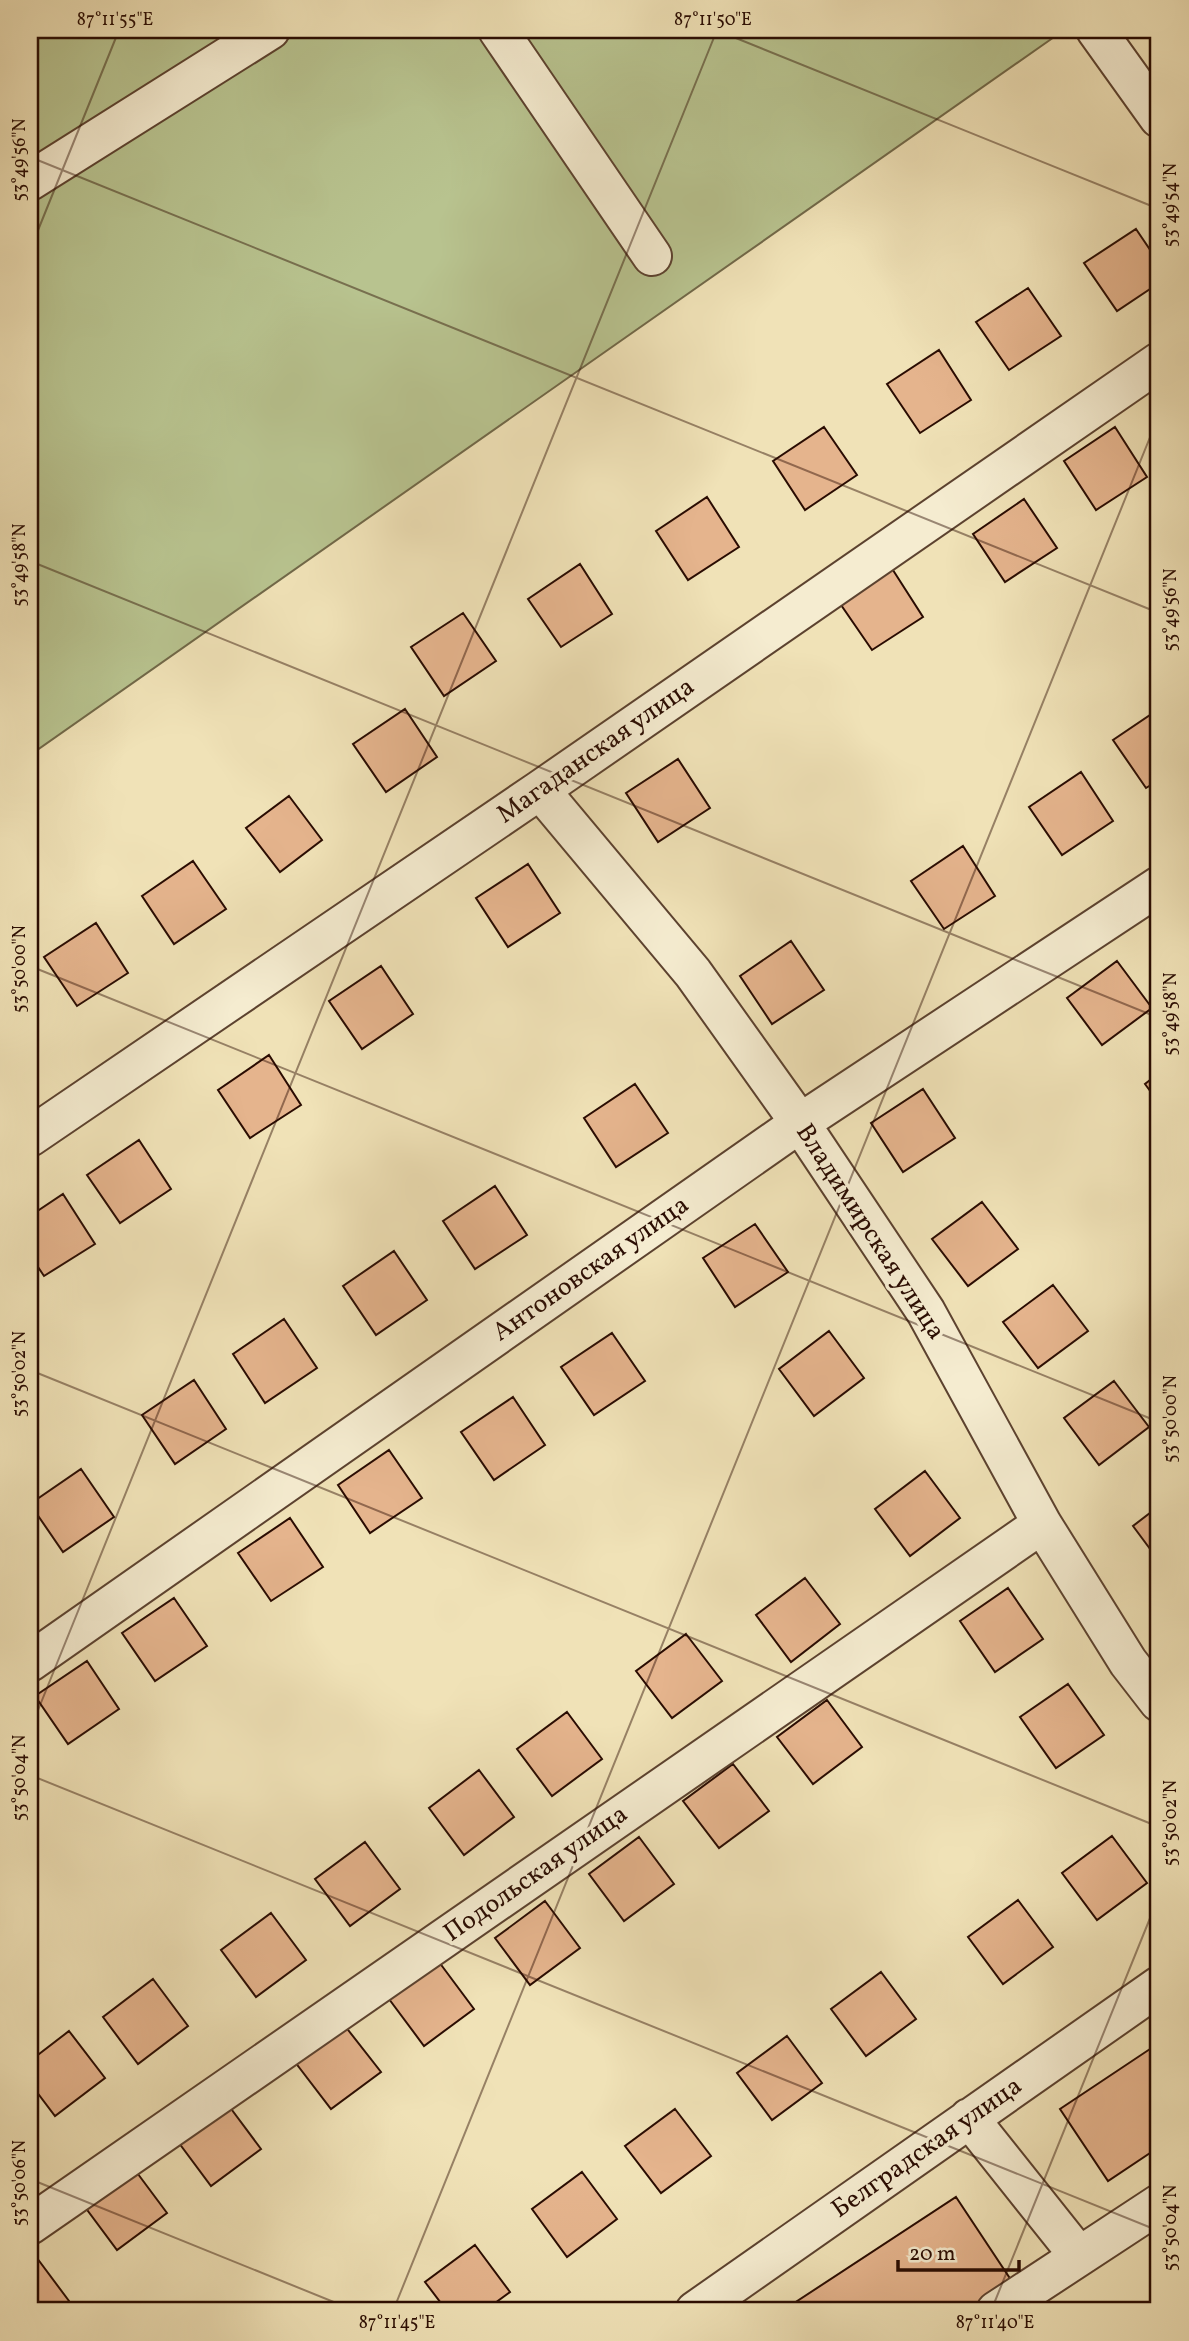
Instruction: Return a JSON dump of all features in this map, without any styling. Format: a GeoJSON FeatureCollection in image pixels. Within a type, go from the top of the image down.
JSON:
{"type":"FeatureCollection","features":[{"type":"Feature","properties":{"kind":"street"},"geometry":{"type":"LineString","coordinates":[[30,181],[270,30]]}},
{"type":"Feature","properties":{"kind":"street"},"geometry":{"type":"LineString","coordinates":[[499,30],[652,256]]}},
{"type":"Feature","properties":{"kind":"street"},"geometry":{"type":"LineString","coordinates":[[1096,30],[1159,118]]}},
{"type":"Feature","properties":{"kind":"street","name":"Магаданская улица"},"geometry":{"type":"LineString","coordinates":[[30,1137],[540,790],[1159,362]]}},
{"type":"Feature","properties":{"kind":"street","name":"Владимирская улица"},"geometry":{"type":"LineString","coordinates":[[540,790],[693,973],[800,1123],[926,1312],[1042,1524],[1128,1662],[1159,1702]]}},
{"type":"Feature","properties":{"kind":"street","name":"Антоновская улица"},"geometry":{"type":"LineString","coordinates":[[30,1662],[800,1123],[1158,889]]}},
{"type":"Feature","properties":{"kind":"street","name":"Подольская улица"},"geometry":{"type":"LineString","coordinates":[[30,2225],[1042,1524]]}},
{"type":"Feature","properties":{"kind":"street","name":"Белградская улица"},"geometry":{"type":"LineString","coordinates":[[695,2311],[1159,1986]]}},
{"type":"Feature","properties":{"kind":"street"},"geometry":{"type":"LineString","coordinates":[[969,2118],[1079,2256]]}},
{"type":"Feature","properties":{"kind":"street"},"geometry":{"type":"LineString","coordinates":[[996,2311],[1159,2204]]}},
{"type":"Feature","properties":{"kind":"green space"},"geometry":{"type":"Polygon","coordinates":[[[30,30],[1038,30],[1057,35],[30,755],[30,30]]]}},
{"type":"Feature","properties":{"kind":"building"},"geometry":{"type":"Polygon","coordinates":[[[1136,229],[1159,263],[1159,283],[1117,311],[1084,263],[1136,229]]]}},
{"type":"Feature","properties":{"kind":"building"},"geometry":{"type":"Polygon","coordinates":[[[1028,288],[1061,336],[1009,370],[976,322],[1028,288]]]}},
{"type":"Feature","properties":{"kind":"building"},"geometry":{"type":"Polygon","coordinates":[[[939,350],[971,400],[920,433],[887,384],[939,350]]]}},
{"type":"Feature","properties":{"kind":"building"},"geometry":{"type":"Polygon","coordinates":[[[824,427],[857,475],[805,510],[773,461],[824,427]]]}},
{"type":"Feature","properties":{"kind":"building"},"geometry":{"type":"Polygon","coordinates":[[[1115,427],[1147,477],[1096,510],[1064,461],[1115,427]]]}},
{"type":"Feature","properties":{"kind":"building"},"geometry":{"type":"Polygon","coordinates":[[[707,497],[739,547],[688,580],[656,531],[707,497]]]}},
{"type":"Feature","properties":{"kind":"building"},"geometry":{"type":"Polygon","coordinates":[[[1024,499],[1057,548],[1005,582],[973,534],[1024,499]]]}},
{"type":"Feature","properties":{"kind":"building"},"geometry":{"type":"Polygon","coordinates":[[[580,564],[612,614],[561,647],[528,599],[580,564]]]}},
{"type":"Feature","properties":{"kind":"building"},"geometry":{"type":"Polygon","coordinates":[[[891,567],[923,617],[872,650],[839,602],[891,567]]]}},
{"type":"Feature","properties":{"kind":"building"},"geometry":{"type":"Polygon","coordinates":[[[463,613],[496,661],[444,696],[411,647],[463,613]]]}},
{"type":"Feature","properties":{"kind":"building"},"geometry":{"type":"Polygon","coordinates":[[[405,709],[437,757],[386,792],[353,744],[405,709]]]}},
{"type":"Feature","properties":{"kind":"building"},"geometry":{"type":"Polygon","coordinates":[[[1159,709],[1159,780],[1146,788],[1113,740],[1159,709]]]}},
{"type":"Feature","properties":{"kind":"building"},"geometry":{"type":"Polygon","coordinates":[[[678,759],[710,808],[658,842],[626,793],[678,759]]]}},
{"type":"Feature","properties":{"kind":"building"},"geometry":{"type":"Polygon","coordinates":[[[1081,772],[1113,821],[1062,855],[1029,807],[1081,772]]]}},
{"type":"Feature","properties":{"kind":"building"},"geometry":{"type":"Polygon","coordinates":[[[289,796],[322,840],[280,872],[246,828],[289,796]]]}},
{"type":"Feature","properties":{"kind":"building"},"geometry":{"type":"Polygon","coordinates":[[[963,846],[995,896],[944,929],[911,881],[963,846]]]}},
{"type":"Feature","properties":{"kind":"building"},"geometry":{"type":"Polygon","coordinates":[[[193,861],[226,909],[174,944],[142,896],[193,861]]]}},
{"type":"Feature","properties":{"kind":"building"},"geometry":{"type":"Polygon","coordinates":[[[528,864],[560,913],[508,947],[476,898],[528,864]]]}},
{"type":"Feature","properties":{"kind":"building"},"geometry":{"type":"Polygon","coordinates":[[[96,923],[128,973],[77,1006],[44,957],[96,923]]]}},
{"type":"Feature","properties":{"kind":"building"},"geometry":{"type":"Polygon","coordinates":[[[791,941],[824,990],[772,1024],[740,976],[791,941]]]}},
{"type":"Feature","properties":{"kind":"building"},"geometry":{"type":"Polygon","coordinates":[[[1117,961],[1152,1008],[1102,1045],[1067,998],[1117,961]]]}},
{"type":"Feature","properties":{"kind":"building"},"geometry":{"type":"Polygon","coordinates":[[[381,966],[413,1014],[362,1049],[329,1001],[381,966]]]}},
{"type":"Feature","properties":{"kind":"building"},"geometry":{"type":"Polygon","coordinates":[[[269,1055],[301,1105],[250,1138],[218,1090],[269,1055]]]}},
{"type":"Feature","properties":{"kind":"building"},"geometry":{"type":"Polygon","coordinates":[[[1159,1073],[1159,1103],[1145,1084],[1159,1073]]]}},
{"type":"Feature","properties":{"kind":"building"},"geometry":{"type":"Polygon","coordinates":[[[635,1084],[668,1133],[616,1167],[584,1118],[635,1084]]]}},
{"type":"Feature","properties":{"kind":"building"},"geometry":{"type":"Polygon","coordinates":[[[923,1089],[955,1138],[903,1172],[871,1123],[923,1089]]]}},
{"type":"Feature","properties":{"kind":"building"},"geometry":{"type":"Polygon","coordinates":[[[139,1140],[171,1189],[120,1223],[87,1175],[139,1140]]]}},
{"type":"Feature","properties":{"kind":"building"},"geometry":{"type":"Polygon","coordinates":[[[495,1186],[527,1235],[475,1269],[443,1221],[495,1186]]]}},
{"type":"Feature","properties":{"kind":"building"},"geometry":{"type":"Polygon","coordinates":[[[63,1194],[95,1244],[44,1276],[30,1255],[30,1216],[63,1194]]]}},
{"type":"Feature","properties":{"kind":"building"},"geometry":{"type":"Polygon","coordinates":[[[982,1202],[1018,1249],[968,1286],[932,1239],[982,1202]]]}},
{"type":"Feature","properties":{"kind":"building"},"geometry":{"type":"Polygon","coordinates":[[[755,1224],[788,1272],[735,1307],[703,1258],[755,1224]]]}},
{"type":"Feature","properties":{"kind":"building"},"geometry":{"type":"Polygon","coordinates":[[[394,1251],[427,1300],[376,1335],[343,1286],[394,1251]]]}},
{"type":"Feature","properties":{"kind":"building"},"geometry":{"type":"Polygon","coordinates":[[[1053,1285],[1088,1331],[1038,1368],[1003,1322],[1053,1285]]]}},
{"type":"Feature","properties":{"kind":"building"},"geometry":{"type":"Polygon","coordinates":[[[284,1319],[317,1368],[265,1403],[233,1354],[284,1319]]]}},
{"type":"Feature","properties":{"kind":"building"},"geometry":{"type":"Polygon","coordinates":[[[829,1331],[864,1378],[814,1416],[779,1369],[829,1331]]]}},
{"type":"Feature","properties":{"kind":"building"},"geometry":{"type":"Polygon","coordinates":[[[612,1333],[645,1381],[594,1415],[561,1367],[612,1333]]]}},
{"type":"Feature","properties":{"kind":"building"},"geometry":{"type":"Polygon","coordinates":[[[194,1380],[226,1429],[175,1464],[142,1415],[194,1380]]]}},
{"type":"Feature","properties":{"kind":"building"},"geometry":{"type":"Polygon","coordinates":[[[1114,1381],[1149,1427],[1099,1465],[1064,1418],[1114,1381]]]}},
{"type":"Feature","properties":{"kind":"building"},"geometry":{"type":"Polygon","coordinates":[[[513,1397],[545,1445],[494,1480],[461,1432],[513,1397]]]}},
{"type":"Feature","properties":{"kind":"building"},"geometry":{"type":"Polygon","coordinates":[[[389,1450],[422,1498],[370,1533],[338,1485],[389,1450]]]}},
{"type":"Feature","properties":{"kind":"building"},"geometry":{"type":"Polygon","coordinates":[[[81,1469],[114,1517],[63,1552],[30,1504],[81,1469]]]}},
{"type":"Feature","properties":{"kind":"building"},"geometry":{"type":"Polygon","coordinates":[[[925,1471],[960,1518],[910,1556],[875,1509],[925,1471]]]}},
{"type":"Feature","properties":{"kind":"building"},"geometry":{"type":"Polygon","coordinates":[[[1159,1506],[1159,1561],[1133,1526],[1159,1506]]]}},
{"type":"Feature","properties":{"kind":"building"},"geometry":{"type":"Polygon","coordinates":[[[290,1518],[323,1567],[271,1601],[238,1553],[290,1518]]]}},
{"type":"Feature","properties":{"kind":"building"},"geometry":{"type":"Polygon","coordinates":[[[805,1578],[840,1624],[791,1662],[756,1615],[805,1578]]]}},
{"type":"Feature","properties":{"kind":"building"},"geometry":{"type":"Polygon","coordinates":[[[1008,1588],[1043,1639],[995,1672],[960,1621],[1008,1588]]]}},
{"type":"Feature","properties":{"kind":"building"},"geometry":{"type":"Polygon","coordinates":[[[174,1598],[207,1646],[155,1681],[122,1633],[174,1598]]]}},
{"type":"Feature","properties":{"kind":"building"},"geometry":{"type":"Polygon","coordinates":[[[686,1634],[722,1681],[672,1718],[636,1671],[686,1634]]]}},
{"type":"Feature","properties":{"kind":"building"},"geometry":{"type":"Polygon","coordinates":[[[87,1661],[119,1709],[68,1744],[35,1696],[87,1661]]]}},
{"type":"Feature","properties":{"kind":"building"},"geometry":{"type":"Polygon","coordinates":[[[1068,1684],[1104,1735],[1056,1768],[1020,1717],[1068,1684]]]}},
{"type":"Feature","properties":{"kind":"building"},"geometry":{"type":"Polygon","coordinates":[[[827,1700],[862,1747],[813,1784],[777,1737],[827,1700]]]}},
{"type":"Feature","properties":{"kind":"building"},"geometry":{"type":"Polygon","coordinates":[[[567,1712],[602,1759],[552,1796],[517,1749],[567,1712]]]}},
{"type":"Feature","properties":{"kind":"building"},"geometry":{"type":"Polygon","coordinates":[[[733,1764],[769,1811],[719,1848],[683,1801],[733,1764]]]}},
{"type":"Feature","properties":{"kind":"building"},"geometry":{"type":"Polygon","coordinates":[[[479,1770],[514,1817],[464,1855],[429,1808],[479,1770]]]}},
{"type":"Feature","properties":{"kind":"building"},"geometry":{"type":"Polygon","coordinates":[[[1112,1836],[1147,1883],[1097,1920],[1062,1873],[1112,1836]]]}},
{"type":"Feature","properties":{"kind":"building"},"geometry":{"type":"Polygon","coordinates":[[[639,1837],[674,1884],[624,1921],[589,1874],[639,1837]]]}},
{"type":"Feature","properties":{"kind":"building"},"geometry":{"type":"Polygon","coordinates":[[[365,1842],[400,1889],[350,1926],[315,1879],[365,1842]]]}},
{"type":"Feature","properties":{"kind":"building"},"geometry":{"type":"Polygon","coordinates":[[[1018,1900],[1053,1947],[1003,1984],[968,1937],[1018,1900]]]}},
{"type":"Feature","properties":{"kind":"building"},"geometry":{"type":"Polygon","coordinates":[[[545,1901],[580,1948],[530,1985],[495,1938],[545,1901]]]}},
{"type":"Feature","properties":{"kind":"building"},"geometry":{"type":"Polygon","coordinates":[[[271,1913],[306,1960],[256,1997],[221,1950],[271,1913]]]}},
{"type":"Feature","properties":{"kind":"building"},"geometry":{"type":"Polygon","coordinates":[[[439,1962],[474,2009],[424,2046],[389,1999],[439,1962]]]}},
{"type":"Feature","properties":{"kind":"building"},"geometry":{"type":"Polygon","coordinates":[[[881,1972],[916,2019],[866,2056],[831,2009],[881,1972]]]}},
{"type":"Feature","properties":{"kind":"building"},"geometry":{"type":"Polygon","coordinates":[[[153,1979],[188,2026],[138,2064],[103,2017],[153,1979]]]}},
{"type":"Feature","properties":{"kind":"building"},"geometry":{"type":"Polygon","coordinates":[[[345,2026],[381,2072],[331,2109],[295,2062],[345,2026]]]}},
{"type":"Feature","properties":{"kind":"building"},"geometry":{"type":"Polygon","coordinates":[[[69,2031],[105,2078],[55,2116],[30,2083],[30,2061],[69,2031]]]}},
{"type":"Feature","properties":{"kind":"building"},"geometry":{"type":"Polygon","coordinates":[[[787,2036],[822,2083],[772,2120],[737,2073],[787,2036]]]}},
{"type":"Feature","properties":{"kind":"building"},"geometry":{"type":"Polygon","coordinates":[[[1159,2043],[1159,2147],[1108,2181],[1060,2109],[1159,2043]]]}},
{"type":"Feature","properties":{"kind":"building"},"geometry":{"type":"Polygon","coordinates":[[[226,2102],[261,2149],[211,2186],[176,2139],[226,2102]]]}},
{"type":"Feature","properties":{"kind":"building"},"geometry":{"type":"Polygon","coordinates":[[[675,2109],[711,2156],[661,2193],[625,2146],[675,2109]]]}},
{"type":"Feature","properties":{"kind":"building"},"geometry":{"type":"Polygon","coordinates":[[[132,2166],[167,2213],[117,2250],[82,2203],[132,2166]]]}},
{"type":"Feature","properties":{"kind":"building"},"geometry":{"type":"Polygon","coordinates":[[[582,2172],[617,2219],[567,2257],[532,2209],[582,2172]]]}},
{"type":"Feature","properties":{"kind":"building"},"geometry":{"type":"Polygon","coordinates":[[[956,2197],[1013,2283],[971,2311],[782,2311],[956,2197]]]}},
{"type":"Feature","properties":{"kind":"building"},"geometry":{"type":"Polygon","coordinates":[[[475,2245],[510,2292],[484,2311],[447,2311],[425,2282],[475,2245]]]}},
{"type":"Feature","properties":{"kind":"building"},"geometry":{"type":"Polygon","coordinates":[[[34,2254],[69,2301],[55,2311],[30,2311],[30,2257],[34,2254]]]}}]}
